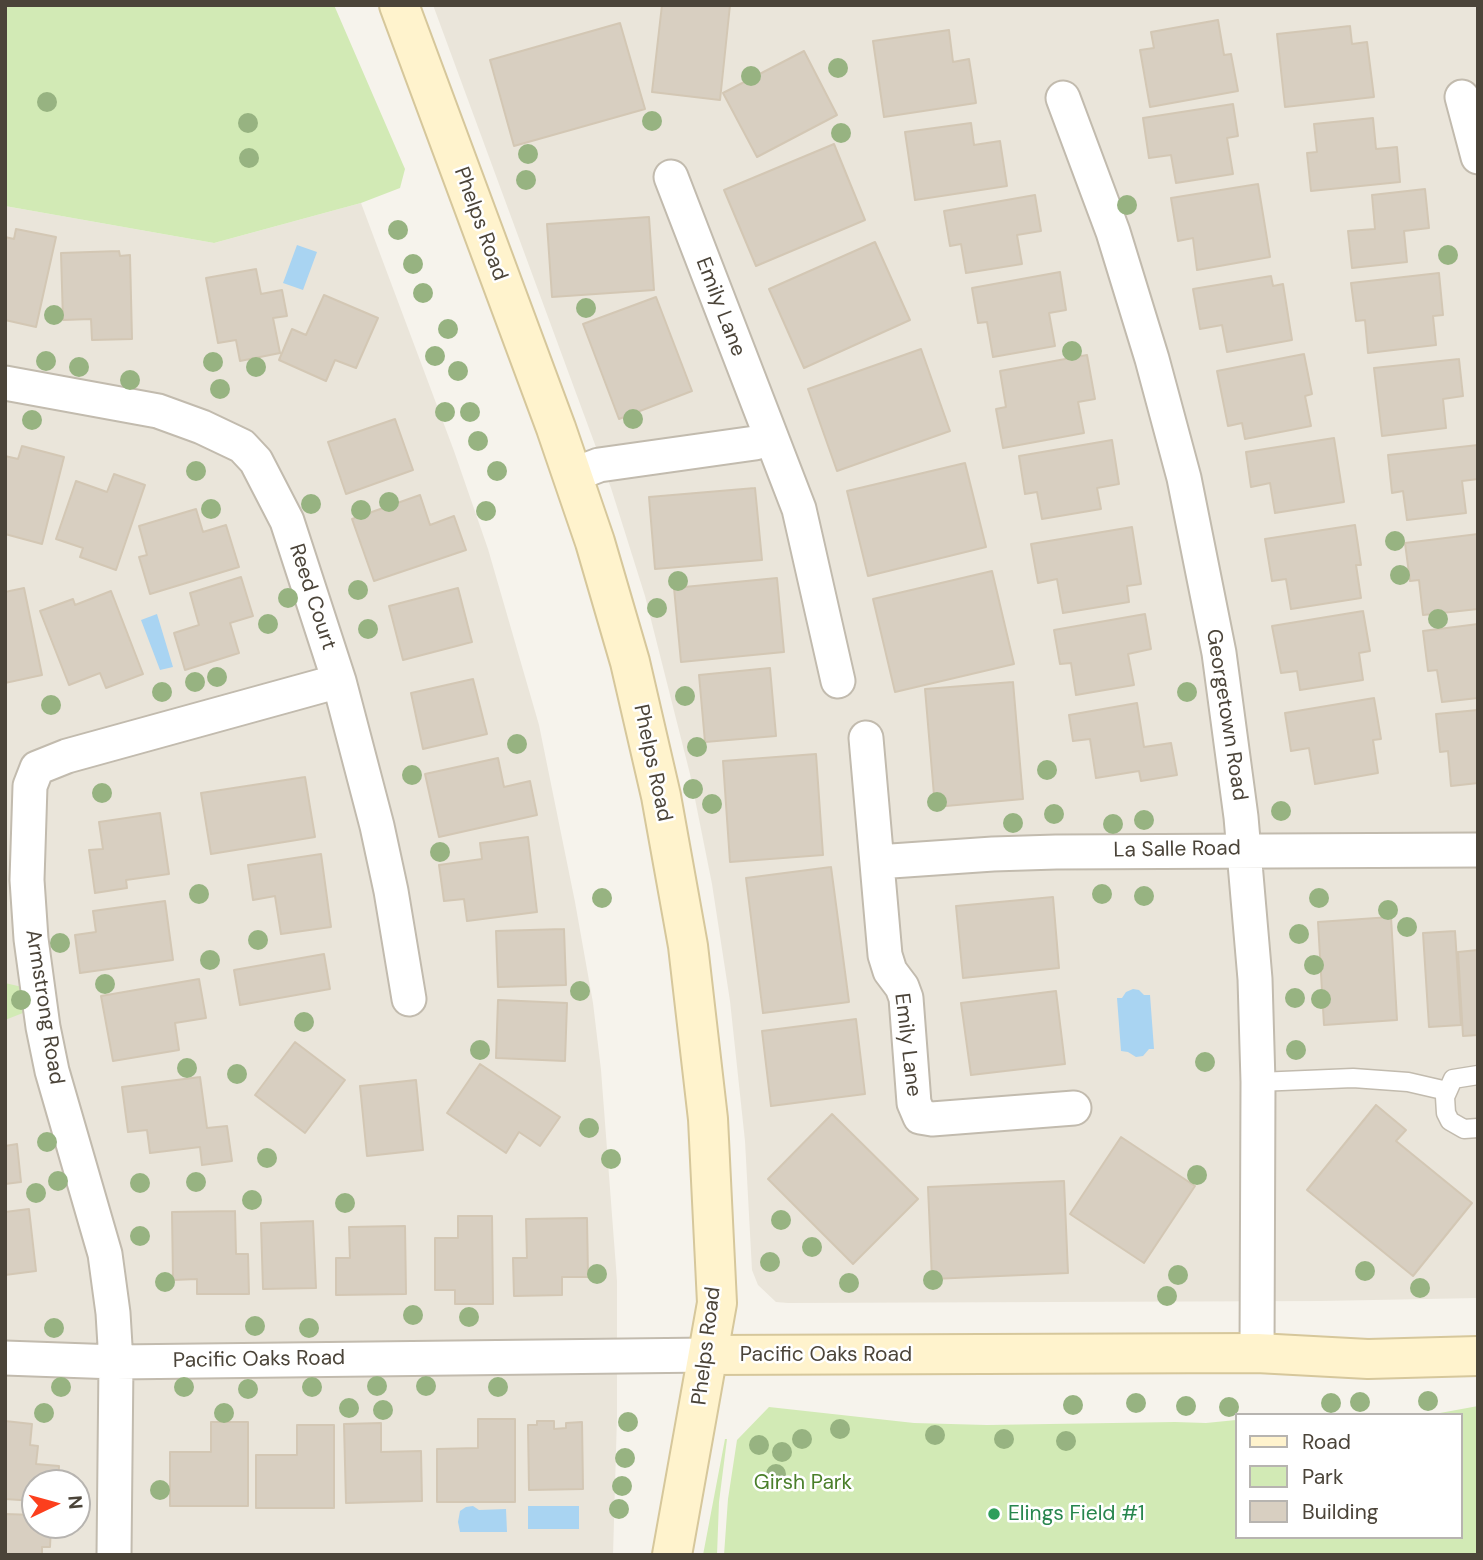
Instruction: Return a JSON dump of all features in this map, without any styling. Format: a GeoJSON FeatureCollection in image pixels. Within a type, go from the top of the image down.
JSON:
{"type":"FeatureCollection","features":[{"type":"Feature","properties":{"kind":"street","name":"Phelps Road"},"geometry":{"type":"LineString","coordinates":[[399,5],[573,474],[630,662],[661,796],[688,946],[708,1119],[717,1303],[672,1555]]}},
{"type":"Feature","properties":{"kind":"street"},"geometry":{"type":"LineString","coordinates":[[1462,97],[1478,156]]}},
{"type":"Feature","properties":{"kind":"street","name":"Georgetown Road"},"geometry":{"type":"LineString","coordinates":[[1063,98],[1130,285],[1184,478],[1219,653],[1245,850],[1255,979],[1258,1082],[1257,1353]]}},
{"type":"Feature","properties":{"kind":"street","name":"Emily Lane"},"geometry":{"type":"LineString","coordinates":[[671,177],[799,509],[838,681]]}},
{"type":"Feature","properties":{"kind":"street","name":"Reed Court"},"geometry":{"type":"LineString","coordinates":[[5,383],[158,411],[202,427],[242,446],[256,461],[287,521],[339,681],[377,826],[409,999]]}},
{"type":"Feature","properties":{"kind":"street"},"geometry":{"type":"LineString","coordinates":[[573,474],[599,465],[755,443],[770,436]]}},
{"type":"Feature","properties":{"kind":"street","name":"Armstrong Road"},"geometry":{"type":"LineString","coordinates":[[114,1555],[116,1362],[105,1254],[58,1095],[43,1027],[31,939],[27,880],[30,786],[37,768],[67,756],[339,681]]}},
{"type":"Feature","properties":{"kind":"street","name":"Emily Lane"},"geometry":{"type":"LineString","coordinates":[[866,738],[885,956],[890,971],[902,987],[906,998],[914,1102],[920,1117],[932,1119],[1074,1108]]}},
{"type":"Feature","properties":{"kind":"street","name":"La Salle Road"},"geometry":{"type":"LineString","coordinates":[[877,862],[993,854],[1478,850]]}},
{"type":"Feature","properties":{"kind":"street","name":"Pacific Oaks Road"},"geometry":{"type":"LineString","coordinates":[[5,1359],[116,1362],[709,1354],[1257,1353],[1368,1359],[1478,1356]]}},
{"type":"Feature","properties":{"kind":"lane"},"geometry":{"type":"LineString","coordinates":[[1478,1075],[1453,1079],[1447,1091],[1445,1105],[1450,1121],[1464,1129],[1478,1128]]}},
{"type":"Feature","properties":{"kind":"lane"},"geometry":{"type":"LineString","coordinates":[[1258,1082],[1353,1078],[1408,1082],[1447,1091]]}},
{"type":"Feature","properties":{"kind":"shaded area"},"geometry":{"type":"Polygon","coordinates":[[[433,5],[1478,5],[1478,1298],[788,1303],[776,1302],[758,1285],[752,1270],[745,1141],[730,1001],[712,884],[690,774],[645,596],[611,488],[433,5]]]}},
{"type":"Feature","properties":{"kind":"shaded area"},"geometry":{"type":"Polygon","coordinates":[[[361,203],[488,549],[539,725],[575,902],[593,1003],[601,1070],[617,1281],[613,1555],[5,1555],[5,206],[214,243],[361,203]]]}},
{"type":"Feature","properties":{"kind":"green space"},"geometry":{"type":"Polygon","coordinates":[[[5,5],[334,5],[405,169],[400,188],[361,203],[214,243],[5,206],[5,5]]]}},
{"type":"Feature","properties":{"kind":"green space"},"geometry":{"type":"Polygon","coordinates":[[[5,983],[31,989],[28,1011],[5,1020],[5,983]]]}},
{"type":"Feature","properties":{"kind":"green space","name":"Girsh Park"},"geometry":{"type":"Polygon","coordinates":[[[1478,1406],[1478,1555],[724,1555],[728,1499],[737,1440],[769,1407],[914,1423],[987,1425],[1206,1423],[1234,1420],[1234,1539],[1462,1539],[1462,1413],[1440,1413],[1478,1406]]]}},
{"type":"Feature","properties":{"kind":"green space"},"geometry":{"type":"Polygon","coordinates":[[[725,1439],[717,1555],[703,1555],[725,1439]]]}},
{"type":"Feature","properties":{"kind":"water"},"geometry":{"type":"Polygon","coordinates":[[[297,245],[317,252],[303,290],[283,283],[297,245]]]}},
{"type":"Feature","properties":{"kind":"water"},"geometry":{"type":"Polygon","coordinates":[[[157,614],[173,667],[160,670],[141,620],[157,614]]]}},
{"type":"Feature","properties":{"kind":"water"},"geometry":{"type":"Polygon","coordinates":[[[1133,989],[1150,995],[1154,1049],[1136,1057],[1121,1051],[1117,998],[1122,998],[1126,992],[1133,989]]]}},
{"type":"Feature","properties":{"kind":"water"},"geometry":{"type":"Polygon","coordinates":[[[473,1506],[479,1510],[506,1509],[507,1532],[460,1532],[460,1511],[473,1506]]]}},
{"type":"Feature","properties":{"kind":"water"},"geometry":{"type":"Polygon","coordinates":[[[528,1506],[579,1506],[579,1529],[528,1529],[528,1506]]]}},
{"type":"Feature","properties":{"kind":"building"},"geometry":{"type":"Polygon","coordinates":[[[662,5],[730,5],[720,100],[652,92],[662,5]]]}},
{"type":"Feature","properties":{"kind":"building"},"geometry":{"type":"Polygon","coordinates":[[[1218,20],[1224,55],[1231,54],[1238,91],[1150,107],[1140,50],[1154,48],[1151,32],[1218,20]]]}},
{"type":"Feature","properties":{"kind":"building"},"geometry":{"type":"Polygon","coordinates":[[[620,23],[645,109],[514,146],[490,60],[620,23]]]}},
{"type":"Feature","properties":{"kind":"building"},"geometry":{"type":"Polygon","coordinates":[[[1350,26],[1352,44],[1367,42],[1374,97],[1285,107],[1277,34],[1350,26]]]}},
{"type":"Feature","properties":{"kind":"building"},"geometry":{"type":"Polygon","coordinates":[[[949,30],[953,62],[969,59],[976,103],[884,117],[873,41],[949,30]]]}},
{"type":"Feature","properties":{"kind":"building"},"geometry":{"type":"Polygon","coordinates":[[[804,51],[837,115],[757,157],[723,93],[804,51]]]}},
{"type":"Feature","properties":{"kind":"building"},"geometry":{"type":"Polygon","coordinates":[[[1233,104],[1238,136],[1227,138],[1233,174],[1176,183],[1171,155],[1149,158],[1143,118],[1233,104]]]}},
{"type":"Feature","properties":{"kind":"building"},"geometry":{"type":"Polygon","coordinates":[[[1373,118],[1376,149],[1397,147],[1400,182],[1311,191],[1307,153],[1317,152],[1314,124],[1373,118]]]}},
{"type":"Feature","properties":{"kind":"building"},"geometry":{"type":"Polygon","coordinates":[[[971,123],[974,145],[1000,141],[1007,186],[915,200],[905,132],[971,123]]]}},
{"type":"Feature","properties":{"kind":"building"},"geometry":{"type":"Polygon","coordinates":[[[834,144],[865,220],[756,266],[724,190],[834,144]]]}},
{"type":"Feature","properties":{"kind":"building"},"geometry":{"type":"Polygon","coordinates":[[[1258,184],[1270,257],[1197,270],[1193,238],[1178,241],[1171,198],[1258,184]]]}},
{"type":"Feature","properties":{"kind":"building"},"geometry":{"type":"Polygon","coordinates":[[[1425,189],[1429,228],[1404,231],[1407,262],[1352,268],[1348,231],[1375,229],[1372,195],[1425,189]]]}},
{"type":"Feature","properties":{"kind":"building"},"geometry":{"type":"Polygon","coordinates":[[[1035,195],[1041,231],[1017,235],[1022,264],[966,273],[961,244],[950,246],[944,211],[1035,195]]]}},
{"type":"Feature","properties":{"kind":"building"},"geometry":{"type":"Polygon","coordinates":[[[649,217],[654,290],[552,297],[547,224],[649,217]]]}},
{"type":"Feature","properties":{"kind":"building"},"geometry":{"type":"Polygon","coordinates":[[[16,229],[56,237],[36,327],[5,320],[5,237],[14,239],[16,229]]]}},
{"type":"Feature","properties":{"kind":"building"},"geometry":{"type":"Polygon","coordinates":[[[875,242],[910,320],[804,368],[769,289],[875,242]]]}},
{"type":"Feature","properties":{"kind":"building"},"geometry":{"type":"Polygon","coordinates":[[[119,251],[120,256],[130,255],[132,339],[92,340],[91,319],[63,320],[61,253],[119,251]]]}},
{"type":"Feature","properties":{"kind":"building"},"geometry":{"type":"Polygon","coordinates":[[[256,269],[261,294],[282,290],[287,316],[273,318],[280,353],[240,361],[236,340],[218,343],[206,278],[256,269]]]}},
{"type":"Feature","properties":{"kind":"building"},"geometry":{"type":"Polygon","coordinates":[[[1060,272],[1066,310],[1049,313],[1055,346],[993,357],[987,322],[978,323],[972,288],[1060,272]]]}},
{"type":"Feature","properties":{"kind":"building"},"geometry":{"type":"Polygon","coordinates":[[[1439,273],[1443,315],[1433,316],[1436,345],[1368,353],[1365,320],[1356,321],[1351,283],[1439,273]]]}},
{"type":"Feature","properties":{"kind":"building"},"geometry":{"type":"Polygon","coordinates":[[[1271,276],[1273,286],[1283,284],[1292,340],[1227,352],[1222,325],[1200,329],[1193,289],[1271,276]]]}},
{"type":"Feature","properties":{"kind":"building"},"geometry":{"type":"Polygon","coordinates":[[[324,295],[378,318],[356,368],[335,360],[326,381],[279,360],[292,329],[306,335],[324,295]]]}},
{"type":"Feature","properties":{"kind":"building"},"geometry":{"type":"Polygon","coordinates":[[[656,297],[692,391],[619,419],[583,324],[656,297]]]}},
{"type":"Feature","properties":{"kind":"building"},"geometry":{"type":"Polygon","coordinates":[[[921,349],[950,431],[837,471],[808,389],[921,349]]]}},
{"type":"Feature","properties":{"kind":"building"},"geometry":{"type":"Polygon","coordinates":[[[1304,354],[1312,394],[1305,396],[1311,426],[1245,439],[1242,423],[1228,426],[1217,371],[1304,354]]]}},
{"type":"Feature","properties":{"kind":"building"},"geometry":{"type":"Polygon","coordinates":[[[1087,355],[1095,399],[1078,402],[1084,433],[1003,448],[996,409],[1006,407],[1000,371],[1087,355]]]}},
{"type":"Feature","properties":{"kind":"building"},"geometry":{"type":"Polygon","coordinates":[[[1459,359],[1463,396],[1443,399],[1446,428],[1382,436],[1374,368],[1459,359]]]}},
{"type":"Feature","properties":{"kind":"building"},"geometry":{"type":"Polygon","coordinates":[[[395,419],[413,470],[346,494],[328,442],[395,419]]]}},
{"type":"Feature","properties":{"kind":"building"},"geometry":{"type":"Polygon","coordinates":[[[1334,438],[1344,502],[1275,513],[1270,483],[1251,487],[1246,452],[1334,438]]]}},
{"type":"Feature","properties":{"kind":"building"},"geometry":{"type":"Polygon","coordinates":[[[1112,440],[1119,484],[1097,488],[1101,509],[1042,519],[1037,492],[1025,494],[1019,456],[1112,440]]]}},
{"type":"Feature","properties":{"kind":"building"},"geometry":{"type":"Polygon","coordinates":[[[1478,445],[1478,479],[1462,481],[1466,513],[1407,520],[1403,491],[1392,493],[1388,455],[1478,445]]]}},
{"type":"Feature","properties":{"kind":"building"},"geometry":{"type":"Polygon","coordinates":[[[22,446],[64,457],[42,544],[5,534],[5,456],[18,459],[22,446]]]}},
{"type":"Feature","properties":{"kind":"building"},"geometry":{"type":"Polygon","coordinates":[[[965,463],[986,547],[868,576],[847,491],[965,463]]]}},
{"type":"Feature","properties":{"kind":"building"},"geometry":{"type":"Polygon","coordinates":[[[114,474],[145,485],[116,570],[80,557],[83,548],[56,539],[76,481],[107,492],[114,474]]]}},
{"type":"Feature","properties":{"kind":"building"},"geometry":{"type":"Polygon","coordinates":[[[755,488],[762,560],[655,569],[649,497],[755,488]]]}},
{"type":"Feature","properties":{"kind":"building"},"geometry":{"type":"Polygon","coordinates":[[[420,495],[430,525],[454,516],[466,550],[374,581],[352,519],[420,495]]]}},
{"type":"Feature","properties":{"kind":"building"},"geometry":{"type":"Polygon","coordinates":[[[196,509],[203,532],[226,525],[239,567],[150,594],[139,557],[147,555],[139,526],[196,509]]]}},
{"type":"Feature","properties":{"kind":"building"},"geometry":{"type":"Polygon","coordinates":[[[1355,525],[1361,565],[1356,565],[1361,598],[1291,609],[1286,579],[1272,581],[1265,539],[1355,525]]]}},
{"type":"Feature","properties":{"kind":"building"},"geometry":{"type":"Polygon","coordinates":[[[1132,527],[1141,584],[1127,586],[1129,602],[1063,613],[1057,579],[1038,583],[1031,544],[1132,527]]]}},
{"type":"Feature","properties":{"kind":"building"},"geometry":{"type":"Polygon","coordinates":[[[1478,534],[1478,609],[1423,615],[1419,580],[1410,581],[1405,543],[1478,534]]]}},
{"type":"Feature","properties":{"kind":"building"},"geometry":{"type":"Polygon","coordinates":[[[992,571],[1014,664],[895,692],[873,599],[992,571]]]}},
{"type":"Feature","properties":{"kind":"building"},"geometry":{"type":"Polygon","coordinates":[[[241,577],[253,616],[230,623],[239,653],[185,670],[174,633],[199,625],[190,593],[241,577]]]}},
{"type":"Feature","properties":{"kind":"building"},"geometry":{"type":"Polygon","coordinates":[[[777,578],[784,652],[681,662],[674,588],[777,578]]]}},
{"type":"Feature","properties":{"kind":"building"},"geometry":{"type":"Polygon","coordinates":[[[24,588],[42,675],[5,683],[5,592],[24,588]]]}},
{"type":"Feature","properties":{"kind":"building"},"geometry":{"type":"Polygon","coordinates":[[[458,588],[472,642],[403,660],[389,606],[458,588]]]}},
{"type":"Feature","properties":{"kind":"building"},"geometry":{"type":"Polygon","coordinates":[[[111,591],[143,674],[106,688],[100,673],[69,685],[40,611],[73,599],[75,605],[111,591]]]}},
{"type":"Feature","properties":{"kind":"building"},"geometry":{"type":"Polygon","coordinates":[[[1363,611],[1370,651],[1359,653],[1363,680],[1300,690],[1297,671],[1281,673],[1272,626],[1363,611]]]}},
{"type":"Feature","properties":{"kind":"building"},"geometry":{"type":"Polygon","coordinates":[[[1145,614],[1151,649],[1128,654],[1134,685],[1076,695],[1071,663],[1060,664],[1054,630],[1145,614]]]}},
{"type":"Feature","properties":{"kind":"building"},"geometry":{"type":"Polygon","coordinates":[[[1478,624],[1478,698],[1442,702],[1437,670],[1428,671],[1423,631],[1478,624]]]}},
{"type":"Feature","properties":{"kind":"building"},"geometry":{"type":"Polygon","coordinates":[[[770,668],[776,736],[705,742],[699,675],[770,668]]]}},
{"type":"Feature","properties":{"kind":"building"},"geometry":{"type":"Polygon","coordinates":[[[473,679],[487,734],[423,749],[411,693],[473,679]]]}},
{"type":"Feature","properties":{"kind":"building"},"geometry":{"type":"Polygon","coordinates":[[[1013,682],[1023,799],[935,807],[925,689],[1013,682]]]}},
{"type":"Feature","properties":{"kind":"building"},"geometry":{"type":"Polygon","coordinates":[[[1374,698],[1381,739],[1373,740],[1378,773],[1315,784],[1309,748],[1291,751],[1285,713],[1374,698]]]}},
{"type":"Feature","properties":{"kind":"building"},"geometry":{"type":"Polygon","coordinates":[[[1137,703],[1144,747],[1171,743],[1177,775],[1141,781],[1139,771],[1096,778],[1090,739],[1073,741],[1069,715],[1137,703]]]}},
{"type":"Feature","properties":{"kind":"building"},"geometry":{"type":"Polygon","coordinates":[[[1478,710],[1478,783],[1451,786],[1448,751],[1440,752],[1436,714],[1478,710]]]}},
{"type":"Feature","properties":{"kind":"building"},"geometry":{"type":"Polygon","coordinates":[[[816,754],[823,855],[730,862],[723,761],[816,754]]]}},
{"type":"Feature","properties":{"kind":"building"},"geometry":{"type":"Polygon","coordinates":[[[498,758],[504,787],[530,781],[537,815],[439,837],[425,774],[498,758]]]}},
{"type":"Feature","properties":{"kind":"building"},"geometry":{"type":"Polygon","coordinates":[[[305,777],[315,837],[211,854],[201,793],[305,777]]]}},
{"type":"Feature","properties":{"kind":"building"},"geometry":{"type":"Polygon","coordinates":[[[160,813],[169,874],[126,880],[127,888],[95,893],[89,850],[103,849],[99,822],[160,813]]]}},
{"type":"Feature","properties":{"kind":"building"},"geometry":{"type":"Polygon","coordinates":[[[528,837],[537,912],[467,921],[464,899],[444,901],[439,865],[482,859],[480,843],[528,837]]]}},
{"type":"Feature","properties":{"kind":"building"},"geometry":{"type":"Polygon","coordinates":[[[321,854],[331,927],[281,934],[275,896],[253,900],[248,865],[321,854]]]}},
{"type":"Feature","properties":{"kind":"building"},"geometry":{"type":"Polygon","coordinates":[[[831,867],[849,1002],[763,1013],[746,878],[831,867]]]}},
{"type":"Feature","properties":{"kind":"building"},"geometry":{"type":"Polygon","coordinates":[[[1053,897],[1059,968],[963,978],[956,906],[1053,897]]]}},
{"type":"Feature","properties":{"kind":"building"},"geometry":{"type":"Polygon","coordinates":[[[165,901],[173,960],[80,973],[75,935],[96,932],[93,911],[165,901]]]}},
{"type":"Feature","properties":{"kind":"building"},"geometry":{"type":"Polygon","coordinates":[[[1391,917],[1397,1020],[1324,1025],[1318,922],[1391,917]]]}},
{"type":"Feature","properties":{"kind":"building"},"geometry":{"type":"Polygon","coordinates":[[[564,929],[566,985],[498,987],[496,931],[564,929]]]}},
{"type":"Feature","properties":{"kind":"building"},"geometry":{"type":"Polygon","coordinates":[[[1455,931],[1461,1025],[1429,1027],[1423,933],[1455,931]]]}},
{"type":"Feature","properties":{"kind":"building"},"geometry":{"type":"Polygon","coordinates":[[[1478,950],[1478,1035],[1463,1036],[1458,952],[1478,950]]]}},
{"type":"Feature","properties":{"kind":"building"},"geometry":{"type":"Polygon","coordinates":[[[324,954],[330,989],[240,1005],[234,970],[324,954]]]}},
{"type":"Feature","properties":{"kind":"building"},"geometry":{"type":"Polygon","coordinates":[[[199,979],[206,1018],[175,1023],[179,1050],[113,1061],[101,996],[199,979]]]}},
{"type":"Feature","properties":{"kind":"building"},"geometry":{"type":"Polygon","coordinates":[[[1056,991],[1065,1064],[971,1075],[961,1003],[1056,991]]]}},
{"type":"Feature","properties":{"kind":"building"},"geometry":{"type":"Polygon","coordinates":[[[498,1000],[567,1003],[565,1061],[496,1058],[498,1000]]]}},
{"type":"Feature","properties":{"kind":"building"},"geometry":{"type":"Polygon","coordinates":[[[856,1019],[865,1094],[771,1106],[762,1031],[856,1019]]]}},
{"type":"Feature","properties":{"kind":"building"},"geometry":{"type":"Polygon","coordinates":[[[295,1042],[345,1080],[305,1133],[255,1095],[295,1042]]]}},
{"type":"Feature","properties":{"kind":"building"},"geometry":{"type":"Polygon","coordinates":[[[480,1064],[560,1117],[540,1146],[519,1132],[506,1153],[447,1113],[480,1064]]]}},
{"type":"Feature","properties":{"kind":"building"},"geometry":{"type":"Polygon","coordinates":[[[200,1077],[207,1128],[227,1126],[232,1161],[202,1165],[200,1147],[150,1153],[147,1130],[128,1132],[122,1087],[200,1077]]]}},
{"type":"Feature","properties":{"kind":"building"},"geometry":{"type":"Polygon","coordinates":[[[416,1080],[423,1150],[367,1156],[360,1086],[416,1080]]]}},
{"type":"Feature","properties":{"kind":"building"},"geometry":{"type":"Polygon","coordinates":[[[1376,1105],[1406,1130],[1396,1141],[1472,1203],[1413,1276],[1307,1190],[1376,1105]]]}},
{"type":"Feature","properties":{"kind":"building"},"geometry":{"type":"Polygon","coordinates":[[[832,1114],[918,1199],[853,1264],[768,1179],[832,1114]]]}},
{"type":"Feature","properties":{"kind":"building"},"geometry":{"type":"Polygon","coordinates":[[[1121,1137],[1195,1186],[1144,1263],[1070,1214],[1121,1137]]]}},
{"type":"Feature","properties":{"kind":"building"},"geometry":{"type":"Polygon","coordinates":[[[17,1144],[21,1182],[5,1184],[5,1146],[17,1144]]]}},
{"type":"Feature","properties":{"kind":"building"},"geometry":{"type":"Polygon","coordinates":[[[1064,1181],[1068,1273],[932,1279],[928,1187],[1064,1181]]]}},
{"type":"Feature","properties":{"kind":"building"},"geometry":{"type":"Polygon","coordinates":[[[29,1209],[36,1271],[5,1275],[5,1212],[29,1209]]]}},
{"type":"Feature","properties":{"kind":"building"},"geometry":{"type":"Polygon","coordinates":[[[235,1211],[236,1254],[248,1254],[249,1294],[197,1294],[197,1279],[173,1280],[172,1212],[235,1211]]]}},
{"type":"Feature","properties":{"kind":"building"},"geometry":{"type":"Polygon","coordinates":[[[458,1216],[492,1216],[493,1304],[455,1304],[455,1290],[435,1290],[435,1238],[458,1238],[458,1216]]]}},
{"type":"Feature","properties":{"kind":"building"},"geometry":{"type":"Polygon","coordinates":[[[587,1218],[588,1277],[562,1277],[562,1295],[514,1296],[513,1258],[527,1258],[526,1219],[587,1218]]]}},
{"type":"Feature","properties":{"kind":"building"},"geometry":{"type":"Polygon","coordinates":[[[313,1221],[316,1288],[263,1289],[261,1223],[313,1221]]]}},
{"type":"Feature","properties":{"kind":"building"},"geometry":{"type":"Polygon","coordinates":[[[405,1226],[406,1294],[336,1295],[336,1258],[350,1258],[349,1227],[405,1226]]]}},
{"type":"Feature","properties":{"kind":"building"},"geometry":{"type":"Polygon","coordinates":[[[478,1419],[515,1419],[515,1502],[437,1502],[437,1449],[478,1448],[478,1419]]]}},
{"type":"Feature","properties":{"kind":"building"},"geometry":{"type":"Polygon","coordinates":[[[5,1421],[32,1424],[30,1445],[38,1446],[36,1464],[59,1466],[59,1469],[21,1469],[21,1500],[5,1499],[5,1421]]]}},
{"type":"Feature","properties":{"kind":"building"},"geometry":{"type":"Polygon","coordinates":[[[537,1421],[554,1421],[554,1429],[566,1428],[566,1423],[582,1422],[583,1489],[529,1490],[528,1425],[537,1425],[537,1421]]]}},
{"type":"Feature","properties":{"kind":"building"},"geometry":{"type":"Polygon","coordinates":[[[211,1422],[248,1422],[248,1506],[170,1506],[170,1452],[211,1452],[211,1422]]]}},
{"type":"Feature","properties":{"kind":"building"},"geometry":{"type":"Polygon","coordinates":[[[381,1423],[381,1452],[421,1451],[422,1501],[346,1503],[344,1424],[381,1423]]]}},
{"type":"Feature","properties":{"kind":"building"},"geometry":{"type":"Polygon","coordinates":[[[297,1425],[334,1425],[334,1508],[256,1508],[256,1455],[297,1455],[297,1425]]]}},
{"type":"Feature","properties":{"kind":"building"},"geometry":{"type":"Polygon","coordinates":[[[5,1514],[21,1515],[21,1539],[50,1539],[50,1547],[42,1547],[42,1555],[5,1555],[5,1514]]]}},
{"type":"Feature","properties":{"kind":"place","name":"Elings Field #1"},"geometry":{"type":"Point","coordinates":[994,1514]}}]}
